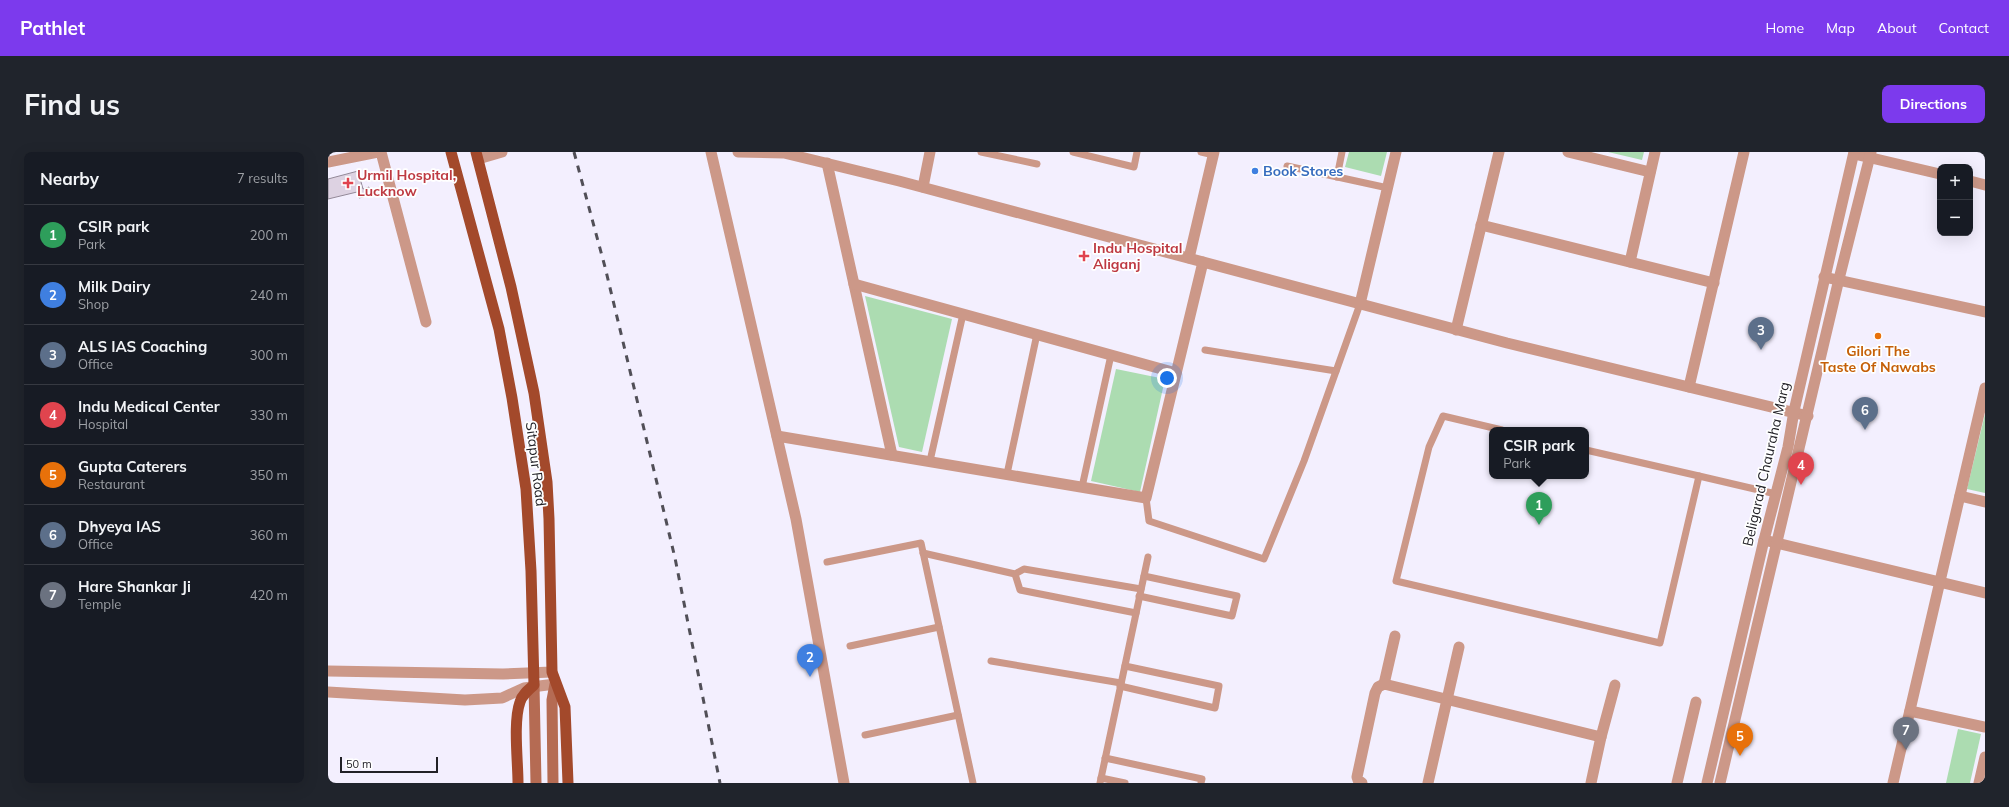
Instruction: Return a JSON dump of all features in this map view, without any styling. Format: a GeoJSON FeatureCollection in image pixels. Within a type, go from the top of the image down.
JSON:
{"type":"FeatureCollection","features":[{"type":"Feature","properties":{"kind":"main road","name":"Sitapur Road"},"geometry":{"type":"LineString","coordinates":[[451,152],[499,329],[512,398],[526,497],[531,571],[534,685]]}},
{"type":"Feature","properties":{"kind":"main road","name":"Sitapur Road"},"geometry":{"type":"LineString","coordinates":[[477,156],[512,287],[534,392],[547,482],[552,672],[555,684],[565,707],[568,783]]}},
{"type":"Feature","properties":{"kind":"main road"},"geometry":{"type":"LineString","coordinates":[[553,783],[552,700],[555,684]]}},
{"type":"Feature","properties":{"kind":"main road"},"geometry":{"type":"LineString","coordinates":[[518,783],[517,716],[520,701],[534,685]]}},
{"type":"Feature","properties":{"kind":"main road"},"geometry":{"type":"LineString","coordinates":[[534,685],[536,783]]}},
{"type":"Feature","properties":{"kind":"street"},"geometry":{"type":"LineString","coordinates":[[328,162],[380,152],[426,322]]}},
{"type":"Feature","properties":{"kind":"street"},"geometry":{"type":"LineString","coordinates":[[477,156],[502,152]]}},
{"type":"Feature","properties":{"kind":"street"},"geometry":{"type":"LineString","coordinates":[[711,152],[796,519],[844,783]]}},
{"type":"Feature","properties":{"kind":"street"},"geometry":{"type":"LineString","coordinates":[[738,152],[784,153],[827,163],[923,187],[1456,330],[1794,411],[1808,416]]}},
{"type":"Feature","properties":{"kind":"street"},"geometry":{"type":"LineString","coordinates":[[923,187],[930,152]]}},
{"type":"Feature","properties":{"kind":"street"},"geometry":{"type":"LineString","coordinates":[[1360,304],[1396,152]]}},
{"type":"Feature","properties":{"kind":"street"},"geometry":{"type":"LineString","coordinates":[[1456,330],[1499,152]]}},
{"type":"Feature","properties":{"kind":"street"},"geometry":{"type":"LineString","coordinates":[[1568,152],[1650,172]]}},
{"type":"Feature","properties":{"kind":"street"},"geometry":{"type":"LineString","coordinates":[[1630,262],[1654,152]]}},
{"type":"Feature","properties":{"kind":"street"},"geometry":{"type":"LineString","coordinates":[[1689,387],[1744,152]]}},
{"type":"Feature","properties":{"kind":"street"},"geometry":{"type":"LineString","coordinates":[[1854,153],[1870,154],[1937,173]]}},
{"type":"Feature","properties":{"kind":"street","name":"Beligarad Chauraha Marg"},"geometry":{"type":"LineString","coordinates":[[1707,783],[1764,540],[1788,447],[1794,411],[1824,277],[1854,153]]}},
{"type":"Feature","properties":{"kind":"street"},"geometry":{"type":"LineString","coordinates":[[1189,258],[1214,154]]}},
{"type":"Feature","properties":{"kind":"street"},"geometry":{"type":"LineString","coordinates":[[1720,783],[1870,154]]}},
{"type":"Feature","properties":{"kind":"street"},"geometry":{"type":"LineString","coordinates":[[827,163],[892,455]]}},
{"type":"Feature","properties":{"kind":"street"},"geometry":{"type":"LineString","coordinates":[[1973,182],[1985,185]]}},
{"type":"Feature","properties":{"kind":"street"},"geometry":{"type":"LineString","coordinates":[[1481,225],[1714,283]]}},
{"type":"Feature","properties":{"kind":"street"},"geometry":{"type":"LineString","coordinates":[[777,436],[1146,498],[1203,262]]}},
{"type":"Feature","properties":{"kind":"street"},"geometry":{"type":"LineString","coordinates":[[1824,277],[1839,279],[1985,312]]}},
{"type":"Feature","properties":{"kind":"street"},"geometry":{"type":"LineString","coordinates":[[854,284],[1176,373]]}},
{"type":"Feature","properties":{"kind":"street"},"geometry":{"type":"LineString","coordinates":[[1893,783],[1983,402],[1985,388]]}},
{"type":"Feature","properties":{"kind":"street"},"geometry":{"type":"LineString","coordinates":[[1960,496],[1985,502]]}},
{"type":"Feature","properties":{"kind":"street"},"geometry":{"type":"LineString","coordinates":[[1764,540],[1778,542],[1985,593]]}},
{"type":"Feature","properties":{"kind":"street"},"geometry":{"type":"LineString","coordinates":[[1384,684],[1395,636]]}},
{"type":"Feature","properties":{"kind":"street"},"geometry":{"type":"LineString","coordinates":[[1428,783],[1459,647]]}},
{"type":"Feature","properties":{"kind":"street"},"geometry":{"type":"LineString","coordinates":[[328,671],[503,674],[552,672]]}},
{"type":"Feature","properties":{"kind":"street"},"geometry":{"type":"LineString","coordinates":[[328,692],[465,700],[502,698],[534,685],[555,684]]}},
{"type":"Feature","properties":{"kind":"street"},"geometry":{"type":"LineString","coordinates":[[1362,783],[1357,777],[1378,687],[1384,684],[1447,698],[1601,737]]}},
{"type":"Feature","properties":{"kind":"street"},"geometry":{"type":"LineString","coordinates":[[1591,783],[1601,737],[1615,685]]}},
{"type":"Feature","properties":{"kind":"street"},"geometry":{"type":"LineString","coordinates":[[1677,783],[1696,702]]}},
{"type":"Feature","properties":{"kind":"street"},"geometry":{"type":"LineString","coordinates":[[1910,711],[1985,727]]}},
{"type":"Feature","properties":{"kind":"street"},"geometry":{"type":"LineString","coordinates":[[1979,783],[1985,757]]}},
{"type":"Feature","properties":{"kind":"lane"},"geometry":{"type":"LineString","coordinates":[[981,152],[1037,164]]}},
{"type":"Feature","properties":{"kind":"lane"},"geometry":{"type":"LineString","coordinates":[[1073,152],[1134,167],[1137,152]]}},
{"type":"Feature","properties":{"kind":"lane"},"geometry":{"type":"LineString","coordinates":[[1201,152],[1214,154]]}},
{"type":"Feature","properties":{"kind":"lane"},"geometry":{"type":"LineString","coordinates":[[1337,177],[1342,152]]}},
{"type":"Feature","properties":{"kind":"lane"},"geometry":{"type":"LineString","coordinates":[[1288,166],[1388,188]]}},
{"type":"Feature","properties":{"kind":"lane"},"geometry":{"type":"LineString","coordinates":[[1146,498],[1150,520],[1264,559],[1304,461],[1360,304]]}},
{"type":"Feature","properties":{"kind":"lane"},"geometry":{"type":"LineString","coordinates":[[930,461],[963,314]]}},
{"type":"Feature","properties":{"kind":"lane"},"geometry":{"type":"LineString","coordinates":[[1007,474],[1037,334]]}},
{"type":"Feature","properties":{"kind":"lane"},"geometry":{"type":"LineString","coordinates":[[1205,350],[1336,371]]}},
{"type":"Feature","properties":{"kind":"lane"},"geometry":{"type":"LineString","coordinates":[[1082,487],[1111,355]]}},
{"type":"Feature","properties":{"kind":"lane"},"geometry":{"type":"LineString","coordinates":[[1489,427],[1443,416],[1429,447],[1396,581],[1660,643],[1699,476]]}},
{"type":"Feature","properties":{"kind":"lane"},"geometry":{"type":"LineString","coordinates":[[1589,451],[1776,494]]}},
{"type":"Feature","properties":{"kind":"lane"},"geometry":{"type":"LineString","coordinates":[[827,562],[921,543],[973,783]]}},
{"type":"Feature","properties":{"kind":"lane"},"geometry":{"type":"LineString","coordinates":[[923,553],[1016,574],[1024,569],[1140,593],[1232,616],[1236,596],[1144,576]]}},
{"type":"Feature","properties":{"kind":"lane"},"geometry":{"type":"LineString","coordinates":[[1124,783],[1101,780],[1148,557]]}},
{"type":"Feature","properties":{"kind":"lane"},"geometry":{"type":"LineString","coordinates":[[1016,574],[1020,590],[1136,613]]}},
{"type":"Feature","properties":{"kind":"lane"},"geometry":{"type":"LineString","coordinates":[[850,646],[939,627]]}},
{"type":"Feature","properties":{"kind":"lane"},"geometry":{"type":"LineString","coordinates":[[991,660],[1121,684],[1215,708],[1219,686],[1125,666]]}},
{"type":"Feature","properties":{"kind":"lane"},"geometry":{"type":"LineString","coordinates":[[865,735],[958,715]]}},
{"type":"Feature","properties":{"kind":"lane"},"geometry":{"type":"LineString","coordinates":[[1105,758],[1202,780],[1201,783]]}},
{"type":"Feature","properties":{"kind":"green space"},"geometry":{"type":"Polygon","coordinates":[[[1349,152],[1387,152],[1381,176],[1345,167],[1349,152]]]}},
{"type":"Feature","properties":{"kind":"green space"},"geometry":{"type":"Polygon","coordinates":[[[1608,152],[1644,152],[1642,160],[1608,152]]]}},
{"type":"Feature","properties":{"kind":"green space"},"geometry":{"type":"Polygon","coordinates":[[[865,296],[952,319],[922,452],[899,447],[865,296]]]}},
{"type":"Feature","properties":{"kind":"green space"},"geometry":{"type":"Polygon","coordinates":[[[1116,369],[1165,379],[1140,492],[1091,481],[1116,369]]]}},
{"type":"Feature","properties":{"kind":"green space"},"geometry":{"type":"Polygon","coordinates":[[[1985,414],[1985,493],[1967,489],[1985,414]]]}},
{"type":"Feature","properties":{"kind":"green space"},"geometry":{"type":"Polygon","coordinates":[[[1958,729],[1981,734],[1970,783],[1946,783],[1958,729]]]}},
{"type":"Feature","properties":{"kind":"building"},"geometry":{"type":"Polygon","coordinates":[[[358,171],[363,189],[369,187],[371,195],[359,198],[357,192],[328,199],[328,179],[358,171]]]}},
{"type":"Feature","properties":{"kind":"railway"},"geometry":{"type":"LineString","coordinates":[[574,152],[605,267],[675,558],[720,783]]}},
{"type":"Feature","properties":{"kind":"place","name":"Book Stores"},"geometry":{"type":"Point","coordinates":[1255,171]}},
{"type":"Feature","properties":{"kind":"place","name":"Urmil Hospital, Lucknow"},"geometry":{"type":"Point","coordinates":[348,183]}},
{"type":"Feature","properties":{"kind":"place","name":"Indu Hospital Aliganj"},"geometry":{"type":"Point","coordinates":[1084,256]}},
{"type":"Feature","properties":{"kind":"place","name":"Gilori The Taste Of Nawabs"},"geometry":{"type":"Point","coordinates":[1878,336]}},
{"type":"Feature","properties":{"kind":"place","name":"ALS IAS Coaching"},"geometry":{"type":"Point","coordinates":[1761,350]}},
{"type":"Feature","properties":{"kind":"place","name":"Dhyeya IAS"},"geometry":{"type":"Point","coordinates":[1865,430]}},
{"type":"Feature","properties":{"kind":"place","name":"Indu Medical Center"},"geometry":{"type":"Point","coordinates":[1801,485]}},
{"type":"Feature","properties":{"kind":"place","name":"CSIR park"},"geometry":{"type":"Point","coordinates":[1539,525]}},
{"type":"Feature","properties":{"kind":"place","name":"Milk Dairy"},"geometry":{"type":"Point","coordinates":[810,677]}},
{"type":"Feature","properties":{"kind":"place","name":"Hare Shankar Ji"},"geometry":{"type":"Point","coordinates":[1906,750]}},
{"type":"Feature","properties":{"kind":"place","name":"Gupta Caterers"},"geometry":{"type":"Point","coordinates":[1740,756]}}]}
